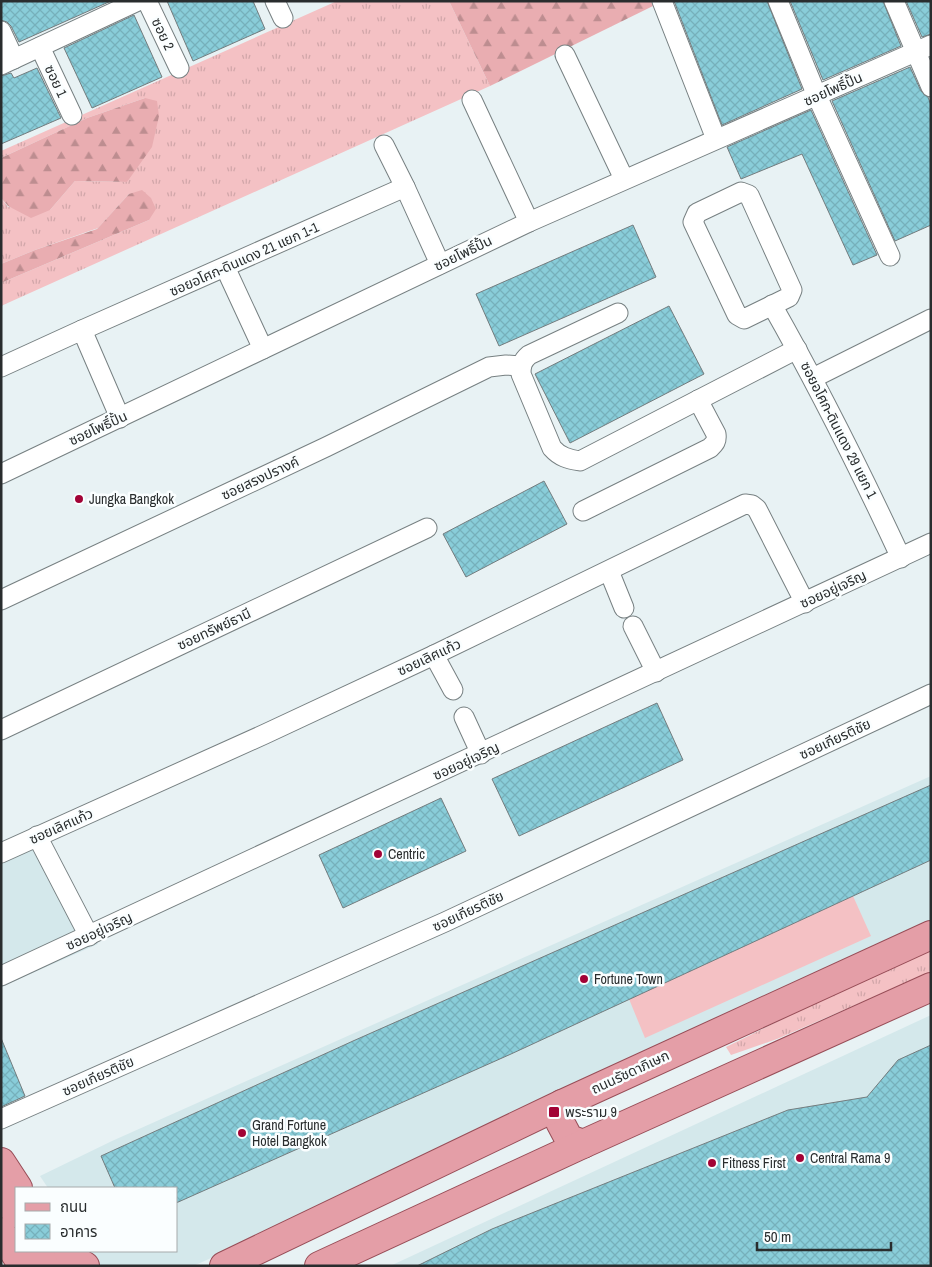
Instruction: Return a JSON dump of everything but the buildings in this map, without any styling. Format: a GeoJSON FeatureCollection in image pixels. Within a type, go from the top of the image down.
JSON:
{"type":"FeatureCollection","features":[{"type":"Feature","properties":{"kind":"main road","name":"ถนนรัชดาภิเษก"},"geometry":{"type":"LineString","coordinates":[[224,1266],[562,1104],[931,935]]}},
{"type":"Feature","properties":{"kind":"main road"},"geometry":{"type":"LineString","coordinates":[[319,1266],[931,987]]}},
{"type":"Feature","properties":{"kind":"main road"},"geometry":{"type":"LineString","coordinates":[[562,1104],[560,1122],[569,1139],[583,1144]]}},
{"type":"Feature","properties":{"kind":"main road"},"geometry":{"type":"LineString","coordinates":[[1,1162],[17,1187]]}},
{"type":"Feature","properties":{"kind":"main road"},"geometry":{"type":"LineString","coordinates":[[1,1190],[15,1212]]}},
{"type":"Feature","properties":{"kind":"main road"},"geometry":{"type":"LineString","coordinates":[[1,1232],[23,1266]]}},
{"type":"Feature","properties":{"kind":"main road"},"geometry":{"type":"LineString","coordinates":[[41,1252],[50,1266]]}},
{"type":"Feature","properties":{"kind":"main road"},"geometry":{"type":"LineString","coordinates":[[59,1252],[68,1266]]}},
{"type":"Feature","properties":{"kind":"main road"},"geometry":{"type":"LineString","coordinates":[[69,1252],[84,1266]]}},
{"type":"Feature","properties":{"kind":"street"},"geometry":{"type":"LineString","coordinates":[[1,31],[8,62],[138,1]]}},
{"type":"Feature","properties":{"kind":"street","name":"ซอย 2"},"geometry":{"type":"LineString","coordinates":[[147,1],[179,68]]}},
{"type":"Feature","properties":{"kind":"street"},"geometry":{"type":"LineString","coordinates":[[662,1],[716,139]]}},
{"type":"Feature","properties":{"kind":"street"},"geometry":{"type":"LineString","coordinates":[[778,1],[816,96],[890,256]]}},
{"type":"Feature","properties":{"kind":"street"},"geometry":{"type":"LineString","coordinates":[[894,1],[923,48],[931,87]]}},
{"type":"Feature","properties":{"kind":"street","name":"ซอย 1"},"geometry":{"type":"LineString","coordinates":[[40,47],[72,115]]}},
{"type":"Feature","properties":{"kind":"street","name":"ซอยโพธิ์ปั้น"},"geometry":{"type":"LineString","coordinates":[[1,474],[529,222],[923,48]]}},
{"type":"Feature","properties":{"kind":"street"},"geometry":{"type":"LineString","coordinates":[[565,55],[624,179]]}},
{"type":"Feature","properties":{"kind":"street"},"geometry":{"type":"LineString","coordinates":[[472,100],[529,222]]}},
{"type":"Feature","properties":{"kind":"street"},"geometry":{"type":"LineString","coordinates":[[384,145],[406,187],[440,264]]}},
{"type":"Feature","properties":{"kind":"street","name":"ซอยอโศก-ดินแดง 21 แยก 1-1"},"geometry":{"type":"LineString","coordinates":[[1,367],[406,187]]}},
{"type":"Feature","properties":{"kind":"street"},"geometry":{"type":"LineString","coordinates":[[741,192],[749,195],[792,290],[789,297],[772,305],[744,319],[737,315],[693,222],[697,213],[741,192]]}},
{"type":"Feature","properties":{"kind":"street"},"geometry":{"type":"LineString","coordinates":[[225,267],[263,349]]}},
{"type":"Feature","properties":{"kind":"street","name":"ซอยอโศก-ดินแดง 29 แยก 1"},"geometry":{"type":"LineString","coordinates":[[772,305],[856,461],[901,558]]}},
{"type":"Feature","properties":{"kind":"street"},"geometry":{"type":"LineString","coordinates":[[618,312],[529,355],[524,359],[521,366],[521,374],[552,448],[558,455],[569,460],[580,460],[797,349]]}},
{"type":"Feature","properties":{"kind":"street"},"geometry":{"type":"LineString","coordinates":[[813,378],[931,319]]}},
{"type":"Feature","properties":{"kind":"street"},"geometry":{"type":"LineString","coordinates":[[82,330],[120,418]]}},
{"type":"Feature","properties":{"kind":"street","name":"ซอยสรงปรางค์"},"geometry":{"type":"LineString","coordinates":[[1,600],[326,447],[489,367],[521,366]]}},
{"type":"Feature","properties":{"kind":"street"},"geometry":{"type":"LineString","coordinates":[[583,511],[710,448],[717,439],[716,434],[698,400]]}},
{"type":"Feature","properties":{"kind":"street","name":"ซอยเลิศแก้ว"},"geometry":{"type":"LineString","coordinates":[[1,853],[265,734],[434,655],[745,504],[752,504],[757,509],[805,602]]}},
{"type":"Feature","properties":{"kind":"street","name":"ซอยทรัพย์ธานี"},"geometry":{"type":"LineString","coordinates":[[1,730],[427,528]]}},
{"type":"Feature","properties":{"kind":"street","name":"ซอยอยู่เจริญ"},"geometry":{"type":"LineString","coordinates":[[1,976],[931,543]]}},
{"type":"Feature","properties":{"kind":"street"},"geometry":{"type":"LineString","coordinates":[[610,571],[624,608]]}},
{"type":"Feature","properties":{"kind":"street"},"geometry":{"type":"LineString","coordinates":[[633,626],[656,672]]}},
{"type":"Feature","properties":{"kind":"street"},"geometry":{"type":"LineString","coordinates":[[434,655],[453,690]]}},
{"type":"Feature","properties":{"kind":"street","name":"ซอยเกียรติชัย"},"geometry":{"type":"LineString","coordinates":[[1,1119],[445,922],[931,694]]}},
{"type":"Feature","properties":{"kind":"street"},"geometry":{"type":"LineString","coordinates":[[464,717],[481,754]]}},
{"type":"Feature","properties":{"kind":"street"},"geometry":{"type":"LineString","coordinates":[[38,836],[89,936]]}},
{"type":"Feature","properties":{"kind":"shaded area"},"geometry":{"type":"Polygon","coordinates":[[[931,776],[931,934],[200,1263],[193,1266],[100,1266],[91,1252],[178,1252],[178,1187],[47,1187],[40,1176],[112,1141],[931,776]]]}},
{"type":"Feature","properties":{"kind":"shaded area"},"geometry":{"type":"Polygon","coordinates":[[[37,827],[70,884],[98,944],[1,987],[1,845],[37,827]]]}},
{"type":"Feature","properties":{"kind":"shaded area","name":"Central Rama 9"},"geometry":{"type":"Polygon","coordinates":[[[931,1015],[931,1266],[390,1266],[931,1015]]]}},
{"type":"Feature","properties":{"kind":"green space"},"geometry":{"type":"Polygon","coordinates":[[[337,1],[449,1],[490,86],[1,306],[1,283],[149,220],[129,194],[98,228],[1,264],[1,198],[8,207],[50,210],[75,181],[127,182],[145,98],[87,118],[1,158],[1,151],[337,1]]]}},
{"type":"Feature","properties":{"kind":"green space"},"geometry":{"type":"Polygon","coordinates":[[[449,1],[651,1],[653,6],[490,86],[449,1]]]}},
{"type":"Feature","properties":{"kind":"green space"},"geometry":{"type":"Polygon","coordinates":[[[145,98],[157,101],[159,116],[152,147],[127,182],[75,181],[50,210],[31,218],[8,206],[1,198],[1,158],[87,118],[145,98]]]}},
{"type":"Feature","properties":{"kind":"green space"},"geometry":{"type":"Polygon","coordinates":[[[142,190],[151,198],[156,209],[149,220],[1,283],[1,264],[35,250],[97,229],[129,194],[142,190]]]}},
{"type":"Feature","properties":{"kind":"green space"},"geometry":{"type":"Polygon","coordinates":[[[853,896],[871,936],[645,1038],[629,999],[853,896]]]}},
{"type":"Feature","properties":{"kind":"green space"},"geometry":{"type":"Polygon","coordinates":[[[931,949],[931,972],[777,1039],[731,1055],[726,1047],[853,984],[931,949]]]}},
{"type":"Feature","properties":{"kind":"place","name":"Jungka Bangkok"},"geometry":{"type":"Point","coordinates":[79,499]}},
{"type":"Feature","properties":{"kind":"place","name":"Centric"},"geometry":{"type":"Point","coordinates":[378,854]}},
{"type":"Feature","properties":{"kind":"place","name":"Fortune Town"},"geometry":{"type":"Point","coordinates":[584,979]}},
{"type":"Feature","properties":{"kind":"place","name":"พระราม 9"},"geometry":{"type":"Point","coordinates":[554,1112]}},
{"type":"Feature","properties":{"kind":"place","name":"Grand Fortune Hotel Bangkok"},"geometry":{"type":"Point","coordinates":[242,1133]}},
{"type":"Feature","properties":{"kind":"place","name":"Central Rama 9"},"geometry":{"type":"Point","coordinates":[800,1158]}},
{"type":"Feature","properties":{"kind":"place","name":"Fitness First"},"geometry":{"type":"Point","coordinates":[712,1163]}}]}
